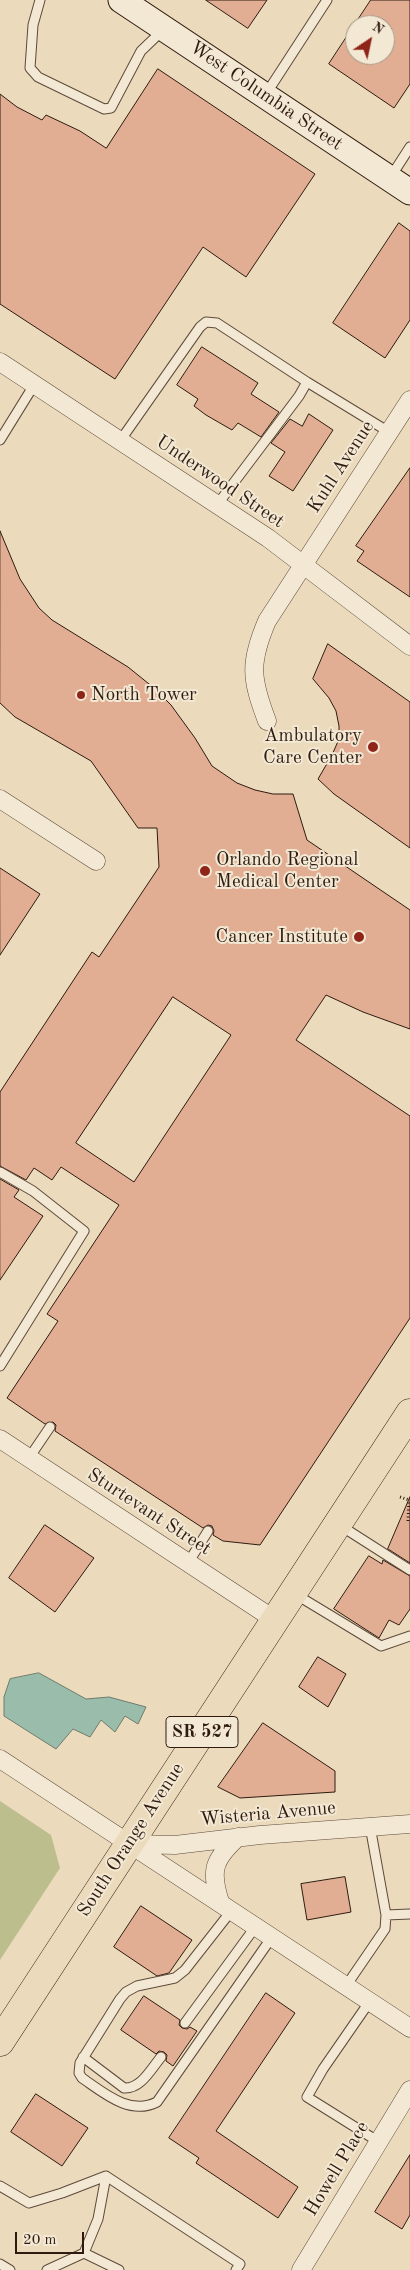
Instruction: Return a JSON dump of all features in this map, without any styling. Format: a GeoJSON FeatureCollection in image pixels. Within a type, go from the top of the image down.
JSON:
{"type":"FeatureCollection","features":[{"type":"Feature","properties":{"kind":"main road","name":"South Orange Avenue"},"geometry":{"type":"LineString","coordinates":[[0,2042],[338,1524],[405,1431]]}},
{"type":"Feature","properties":{"kind":"street","name":"West Columbia Street"},"geometry":{"type":"LineString","coordinates":[[121,0],[265,96],[403,184]]}},
{"type":"Feature","properties":{"kind":"street","name":"Underwood Street"},"geometry":{"type":"LineString","coordinates":[[0,362],[268,538],[410,646]]}},
{"type":"Feature","properties":{"kind":"street","name":"Kuhl Avenue"},"geometry":{"type":"LineString","coordinates":[[267,721],[258,696],[253,662],[258,643],[267,622],[410,400]]}},
{"type":"Feature","properties":{"kind":"street"},"geometry":{"type":"LineString","coordinates":[[0,799],[96,862]]}},
{"type":"Feature","properties":{"kind":"street","name":"Sturtevant Street"},"geometry":{"type":"LineString","coordinates":[[0,1439],[275,1620]]}},
{"type":"Feature","properties":{"kind":"street"},"geometry":{"type":"LineString","coordinates":[[0,1759],[410,2028]]}},
{"type":"Feature","properties":{"kind":"street","name":"Wisteria Avenue"},"geometry":{"type":"LineString","coordinates":[[129,1844],[175,1845],[238,1837],[410,1824]]}},
{"type":"Feature","properties":{"kind":"street"},"geometry":{"type":"LineString","coordinates":[[226,1906],[214,1884],[214,1871],[224,1849],[238,1837]]}},
{"type":"Feature","properties":{"kind":"street","name":"Howell Place"},"geometry":{"type":"LineString","coordinates":[[301,2270],[410,2090]]}},
{"type":"Feature","properties":{"kind":"lane"},"geometry":{"type":"LineString","coordinates":[[40,0],[33,25],[30,68],[38,76],[104,109],[111,108],[141,50],[164,28]]}},
{"type":"Feature","properties":{"kind":"lane"},"geometry":{"type":"LineString","coordinates":[[265,96],[327,0]]}},
{"type":"Feature","properties":{"kind":"lane"},"geometry":{"type":"LineString","coordinates":[[403,184],[410,147]]}},
{"type":"Feature","properties":{"kind":"lane"},"geometry":{"type":"LineString","coordinates":[[120,441],[200,327],[206,322],[218,323],[307,382],[389,432]]}},
{"type":"Feature","properties":{"kind":"lane"},"geometry":{"type":"LineString","coordinates":[[217,504],[299,396],[307,382]]}},
{"type":"Feature","properties":{"kind":"lane"},"geometry":{"type":"LineString","coordinates":[[0,440],[34,385]]}},
{"type":"Feature","properties":{"kind":"lane"},"geometry":{"type":"LineString","coordinates":[[0,1172],[33,1191],[84,1231],[0,1366]]}},
{"type":"Feature","properties":{"kind":"lane"},"geometry":{"type":"LineString","coordinates":[[29,1458],[50,1427]]}},
{"type":"Feature","properties":{"kind":"lane"},"geometry":{"type":"LineString","coordinates":[[338,1524],[410,1570]]}},
{"type":"Feature","properties":{"kind":"lane"},"geometry":{"type":"LineString","coordinates":[[188,1563],[208,1531]]}},
{"type":"Feature","properties":{"kind":"lane"},"geometry":{"type":"LineString","coordinates":[[293,1592],[380,1646],[410,1636]]}},
{"type":"Feature","properties":{"kind":"lane"},"geometry":{"type":"LineString","coordinates":[[346,1986],[385,1929],[386,1914],[370,1826]]}},
{"type":"Feature","properties":{"kind":"lane"},"geometry":{"type":"LineString","coordinates":[[226,1906],[185,1970],[175,1978],[137,1986],[126,1992],[120,1999],[80,2063],[79,2073],[82,2078],[131,2106],[147,2107],[157,2102],[272,1937]]}},
{"type":"Feature","properties":{"kind":"lane"},"geometry":{"type":"LineString","coordinates":[[386,1914],[410,1914]]}},
{"type":"Feature","properties":{"kind":"lane"},"geometry":{"type":"LineString","coordinates":[[185,2023],[256,1926]]}},
{"type":"Feature","properties":{"kind":"lane"},"geometry":{"type":"LineString","coordinates":[[370,2001],[323,2069],[308,2097],[379,2142]]}},
{"type":"Feature","properties":{"kind":"lane"},"geometry":{"type":"LineString","coordinates":[[83,2057],[124,2088],[132,2088],[140,2083],[161,2057]]}},
{"type":"Feature","properties":{"kind":"lane"},"geometry":{"type":"LineString","coordinates":[[0,2186],[28,2203],[62,2193],[106,2176]]}},
{"type":"Feature","properties":{"kind":"lane"},"geometry":{"type":"LineString","coordinates":[[47,2270],[84,2253],[98,2219],[106,2176]]}},
{"type":"Feature","properties":{"kind":"lane"},"geometry":{"type":"LineString","coordinates":[[106,2176],[240,2264],[236,2270]]}},
{"type":"Feature","properties":{"kind":"lane"},"geometry":{"type":"LineString","coordinates":[[84,2253],[119,2270]]}},
{"type":"Feature","properties":{"kind":"lane"},"geometry":{"type":"LineString","coordinates":[[0,2264],[10,2270]]}},
{"type":"Feature","properties":{"kind":"path"},"geometry":{"type":"LineString","coordinates":[[400,1497],[409,1500],[408,1521]]}},
{"type":"Feature","properties":{"kind":"shaded area"},"geometry":{"type":"Polygon","coordinates":[[[39,1673],[86,1699],[109,1697],[146,1707],[138,1724],[125,1716],[115,1732],[101,1720],[90,1737],[73,1729],[56,1749],[4,1716],[4,1697],[10,1679],[39,1673]]]}},
{"type":"Feature","properties":{"kind":"shaded area"},"geometry":{"type":"Polygon","coordinates":[[[0,1801],[51,1835],[60,1868],[0,1960],[0,1801]]]}},
{"type":"Feature","properties":{"kind":"building"},"geometry":{"type":"Polygon","coordinates":[[[206,0],[267,0],[248,28],[206,0]]]}},
{"type":"Feature","properties":{"kind":"building"},"geometry":{"type":"Polygon","coordinates":[[[371,0],[410,0],[410,84],[394,108],[329,64],[345,40],[345,65],[395,65],[395,15],[361,15],[371,0]]]}},
{"type":"Feature","properties":{"kind":"building"},"geometry":{"type":"Polygon","coordinates":[[[158,69],[315,174],[246,277],[203,247],[115,379],[0,304],[0,94],[17,107],[42,120],[46,115],[80,131],[106,148],[158,69]]]}},
{"type":"Feature","properties":{"kind":"building"},"geometry":{"type":"Polygon","coordinates":[[[399,223],[410,231],[410,320],[385,358],[333,323],[399,223]]]}},
{"type":"Feature","properties":{"kind":"building"},"geometry":{"type":"Polygon","coordinates":[[[202,347],[258,383],[251,394],[279,412],[261,437],[238,423],[232,430],[206,415],[194,406],[198,399],[177,385],[202,347]]]}},
{"type":"Feature","properties":{"kind":"building"},"geometry":{"type":"Polygon","coordinates":[[[309,414],[333,430],[293,491],[269,476],[285,452],[271,443],[290,419],[302,426],[309,414]]]}},
{"type":"Feature","properties":{"kind":"building"},"geometry":{"type":"Polygon","coordinates":[[[410,468],[410,597],[357,561],[364,551],[356,546],[410,468]]]}},
{"type":"Feature","properties":{"kind":"building"},"geometry":{"type":"Polygon","coordinates":[[[0,531],[20,579],[39,608],[52,620],[128,667],[154,688],[171,705],[195,738],[212,766],[237,783],[255,790],[273,794],[293,794],[307,840],[410,910],[410,1029],[363,1012],[326,995],[296,1040],[410,1116],[410,1318],[260,1545],[223,1541],[213,1535],[212,1526],[208,1525],[203,1528],[55,1431],[56,1425],[53,1422],[45,1424],[7,1398],[58,1321],[47,1314],[119,1205],[61,1167],[52,1180],[34,1168],[26,1180],[0,1166],[0,1092],[92,952],[99,957],[159,867],[157,828],[138,828],[91,761],[15,717],[0,703],[0,531]],[[173,997],[76,1143],[134,1182],[231,1035],[173,997]]]}},
{"type":"Feature","properties":{"kind":"building","name":"Ambulatory Care Center"},"geometry":{"type":"Polygon","coordinates":[[[328,644],[410,702],[410,848],[334,794],[318,779],[339,739],[336,711],[329,698],[313,679],[328,644]]]}},
{"type":"Feature","properties":{"kind":"building"},"geometry":{"type":"Polygon","coordinates":[[[0,868],[40,894],[0,955],[0,868]]]}},
{"type":"Feature","properties":{"kind":"building"},"geometry":{"type":"Polygon","coordinates":[[[0,1179],[19,1190],[14,1197],[43,1216],[0,1280],[0,1179]]]}},
{"type":"Feature","properties":{"kind":"building"},"geometry":{"type":"Polygon","coordinates":[[[410,1497],[410,1563],[388,1549],[410,1497]]]}},
{"type":"Feature","properties":{"kind":"building"},"geometry":{"type":"Polygon","coordinates":[[[45,1525],[94,1558],[55,1612],[9,1578],[45,1525]]]}},
{"type":"Feature","properties":{"kind":"building"},"geometry":{"type":"Polygon","coordinates":[[[369,1556],[382,1564],[383,1560],[410,1576],[410,1609],[399,1625],[389,1620],[379,1638],[334,1609],[369,1556]]]}},
{"type":"Feature","properties":{"kind":"building"},"geometry":{"type":"Polygon","coordinates":[[[318,1657],[346,1674],[328,1707],[299,1687],[318,1657]]]}},
{"type":"Feature","properties":{"kind":"building"},"geometry":{"type":"Polygon","coordinates":[[[263,1723],[335,1771],[335,1792],[240,1798],[218,1787],[263,1723]]]}},
{"type":"Feature","properties":{"kind":"building"},"geometry":{"type":"Polygon","coordinates":[[[345,1877],[351,1912],[307,1920],[301,1884],[345,1877]]]}},
{"type":"Feature","properties":{"kind":"building"},"geometry":{"type":"Polygon","coordinates":[[[141,1906],[192,1940],[169,1973],[157,1976],[114,1947],[141,1906]]]}},
{"type":"Feature","properties":{"kind":"building"},"geometry":{"type":"Polygon","coordinates":[[[266,1993],[295,2013],[216,2131],[298,2187],[278,2218],[196,2163],[199,2158],[169,2138],[266,1993]]]}},
{"type":"Feature","properties":{"kind":"building"},"geometry":{"type":"Polygon","coordinates":[[[144,1996],[180,2020],[179,2025],[182,2028],[187,2029],[190,2027],[197,2031],[173,2066],[166,2061],[167,2055],[164,2052],[159,2051],[156,2054],[121,2030],[144,1996]]]}},
{"type":"Feature","properties":{"kind":"building"},"geometry":{"type":"Polygon","coordinates":[[[36,2094],[88,2128],[62,2166],[11,2132],[36,2094]]]}},
{"type":"Feature","properties":{"kind":"building"},"geometry":{"type":"Polygon","coordinates":[[[410,2155],[410,2215],[402,2229],[375,2212],[410,2155]]]}},
{"type":"Feature","properties":{"kind":"place","name":"North Tower"},"geometry":{"type":"Point","coordinates":[81,695]}},
{"type":"Feature","properties":{"kind":"place","name":"Ambulatory Care Center"},"geometry":{"type":"Point","coordinates":[373,747]}},
{"type":"Feature","properties":{"kind":"place","name":"Orlando Regional Medical Center"},"geometry":{"type":"Point","coordinates":[205,871]}},
{"type":"Feature","properties":{"kind":"place","name":"Cancer Institute"},"geometry":{"type":"Point","coordinates":[359,937]}}]}
